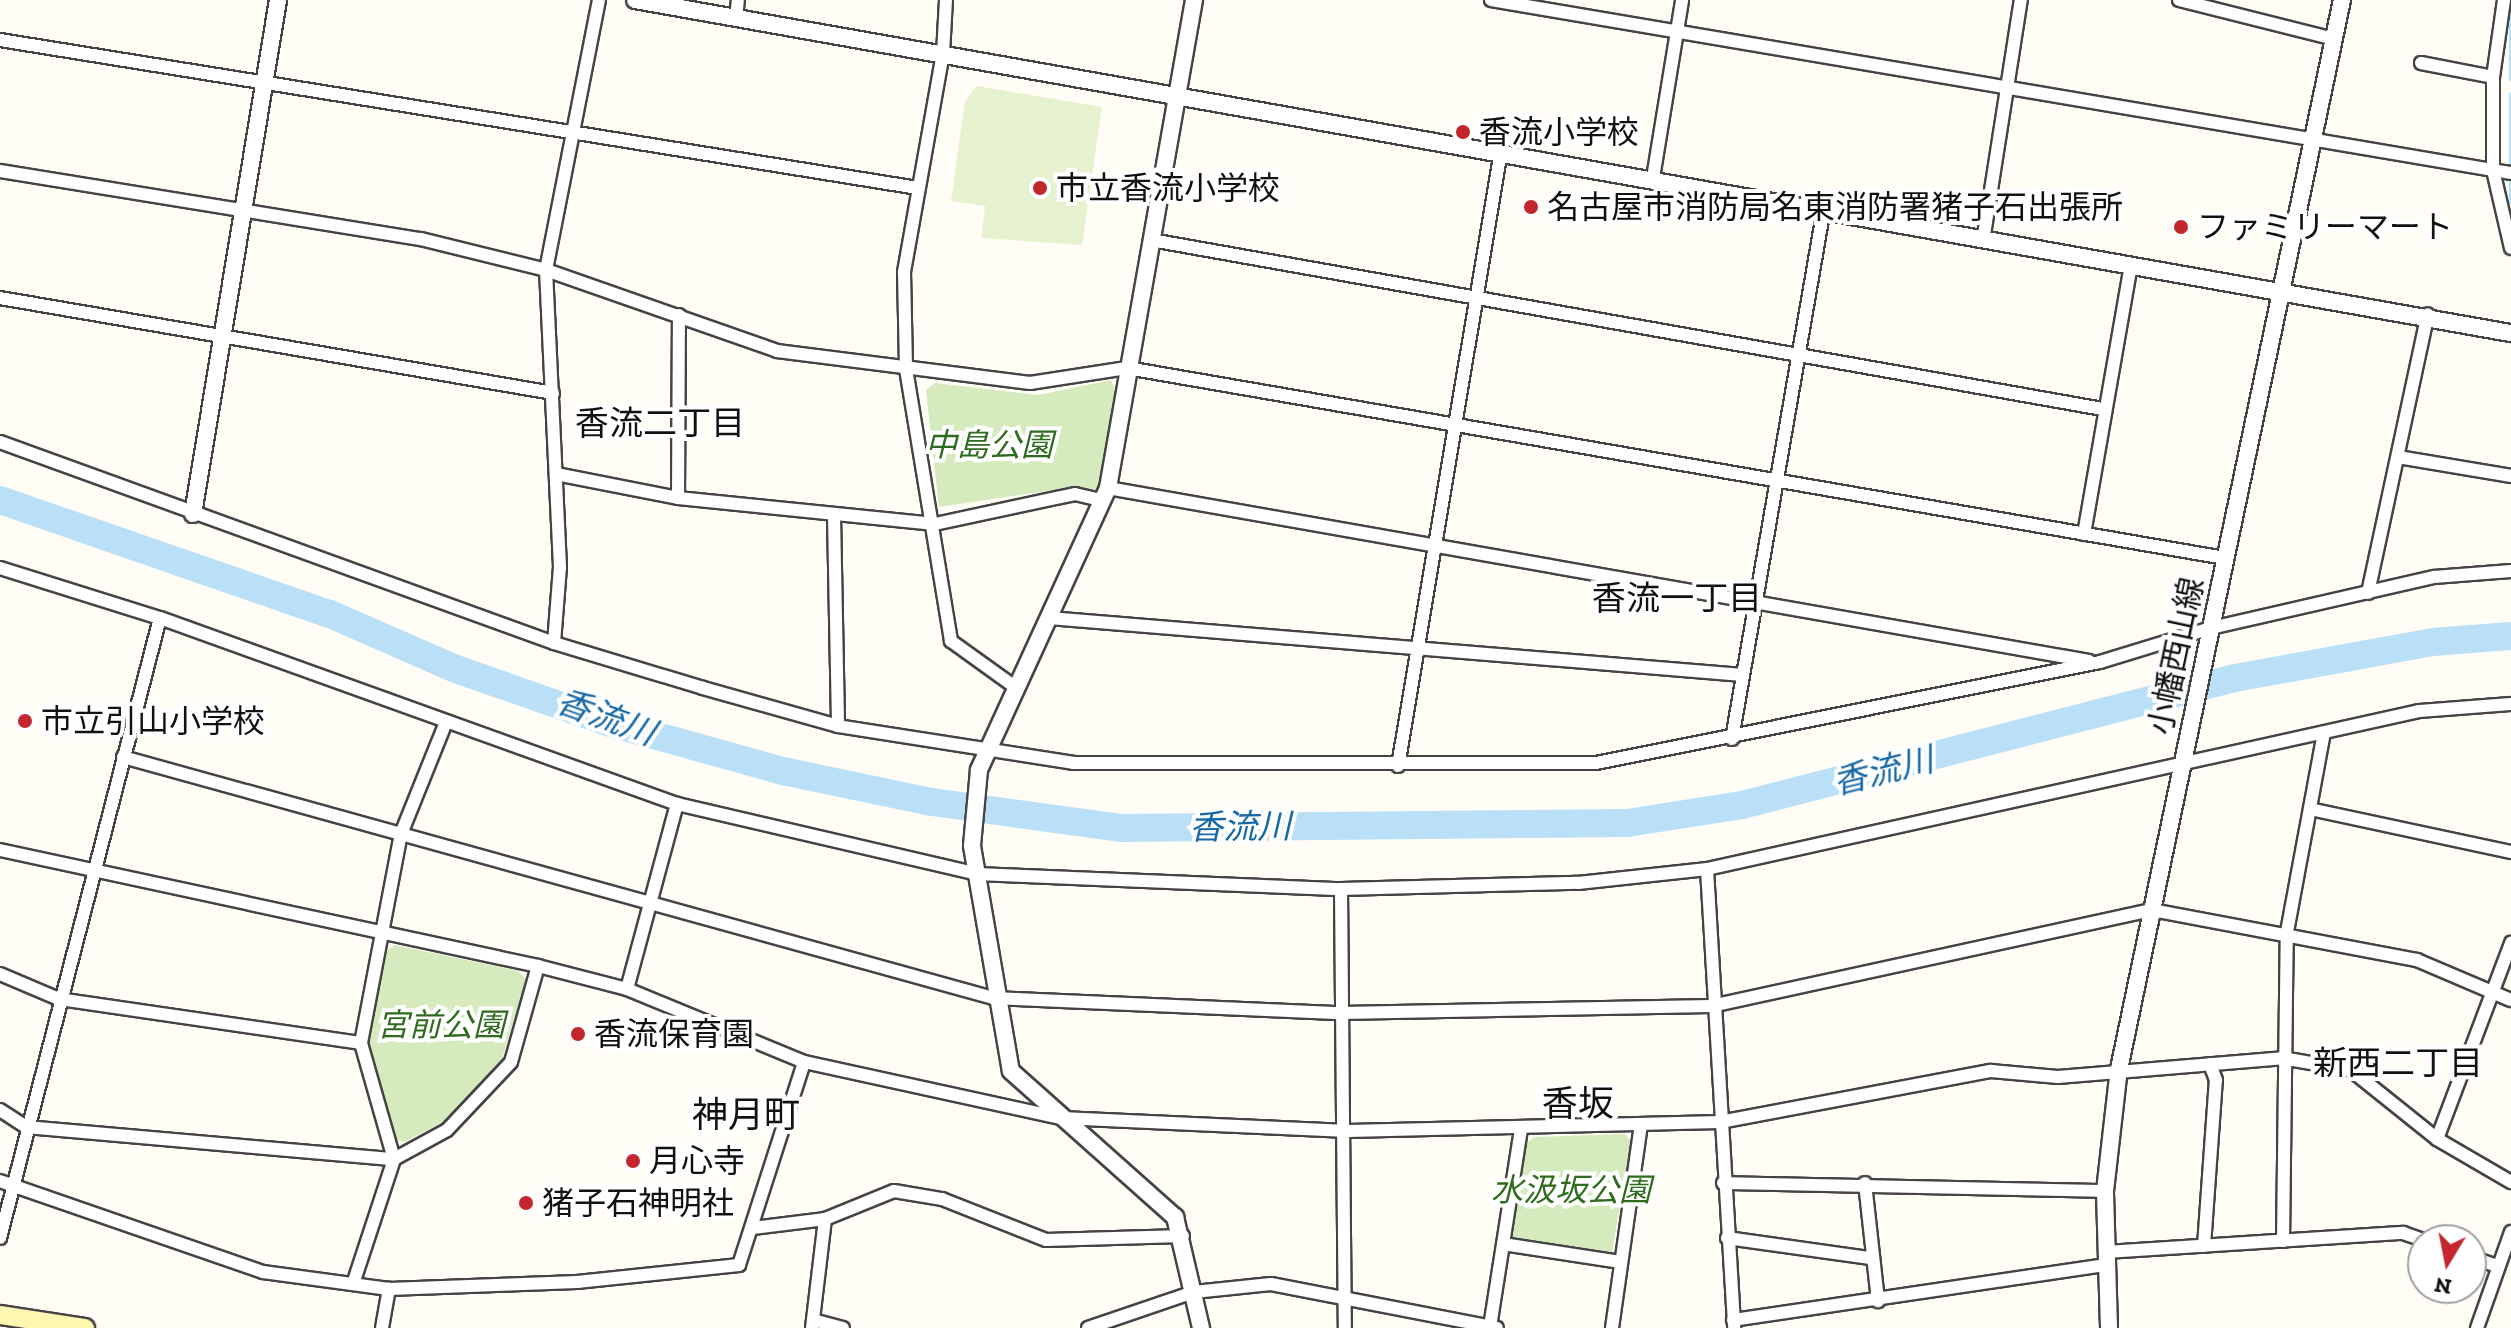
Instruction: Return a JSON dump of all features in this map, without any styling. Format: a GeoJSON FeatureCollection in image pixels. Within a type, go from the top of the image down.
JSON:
{"type":"FeatureCollection","features":[{"type":"Feature","properties":{"kind":"main road"},"geometry":{"type":"LineString","coordinates":[[0,1315],[85,1328]]}},
{"type":"Feature","properties":{"kind":"street"},"geometry":{"type":"LineString","coordinates":[[193,514],[278,0]]}},
{"type":"Feature","properties":{"kind":"street"},"geometry":{"type":"LineString","coordinates":[[554,643],[556,474],[546,270],[579,130],[599,0]]}},
{"type":"Feature","properties":{"kind":"street"},"geometry":{"type":"LineString","coordinates":[[635,0],[1984,235],[2131,264],[2428,314],[2511,333]]}},
{"type":"Feature","properties":{"kind":"street"},"geometry":{"type":"LineString","coordinates":[[736,18],[738,0]]}},
{"type":"Feature","properties":{"kind":"street"},"geometry":{"type":"LineString","coordinates":[[946,0],[943,53],[904,272],[906,369],[935,524],[951,641],[1015,687]]}},
{"type":"Feature","properties":{"kind":"street"},"geometry":{"type":"LineString","coordinates":[[1194,0],[1105,494],[986,753],[978,777],[972,846],[993,998],[1011,1071],[1061,1118],[1157,1197],[1183,1236],[1201,1328]]}},
{"type":"Feature","properties":{"kind":"street"},"geometry":{"type":"LineString","coordinates":[[1491,0],[2312,143],[2511,173]]}},
{"type":"Feature","properties":{"kind":"street"},"geometry":{"type":"LineString","coordinates":[[1653,178],[1682,0]]}},
{"type":"Feature","properties":{"kind":"street"},"geometry":{"type":"LineString","coordinates":[[1984,235],[2021,0]]}},
{"type":"Feature","properties":{"kind":"street"},"geometry":{"type":"LineString","coordinates":[[2179,0],[2334,39]]}},
{"type":"Feature","properties":{"kind":"street","name":"小幡西山線"},"geometry":{"type":"LineString","coordinates":[[2109,1328],[2105,1191],[2119,1069],[2342,0]]}},
{"type":"Feature","properties":{"kind":"street"},"geometry":{"type":"LineString","coordinates":[[2504,0],[2493,77],[2493,170],[2511,248]]}},
{"type":"Feature","properties":{"kind":"street"},"geometry":{"type":"LineString","coordinates":[[0,40],[579,130],[918,188]]}},
{"type":"Feature","properties":{"kind":"street"},"geometry":{"type":"LineString","coordinates":[[2421,63],[2493,77]]}},
{"type":"Feature","properties":{"kind":"street"},"geometry":{"type":"LineString","coordinates":[[1398,766],[1458,426],[1475,299],[1501,151]]}},
{"type":"Feature","properties":{"kind":"street"},"geometry":{"type":"LineString","coordinates":[[0,171],[421,239],[546,270],[777,351],[1030,383],[1127,368],[2225,558]]}},
{"type":"Feature","properties":{"kind":"street"},"geometry":{"type":"LineString","coordinates":[[1732,739],[1824,208]]}},
{"type":"Feature","properties":{"kind":"street"},"geometry":{"type":"LineString","coordinates":[[1151,240],[2103,409]]}},
{"type":"Feature","properties":{"kind":"street"},"geometry":{"type":"LineString","coordinates":[[2084,534],[2103,409],[2131,264]]}},
{"type":"Feature","properties":{"kind":"street"},"geometry":{"type":"LineString","coordinates":[[0,298],[553,393]]}},
{"type":"Feature","properties":{"kind":"street"},"geometry":{"type":"LineString","coordinates":[[2368,593],[2428,314]]}},
{"type":"Feature","properties":{"kind":"street"},"geometry":{"type":"LineString","coordinates":[[678,498],[679,315]]}},
{"type":"Feature","properties":{"kind":"street"},"geometry":{"type":"LineString","coordinates":[[0,442],[554,643],[838,726],[986,753],[1073,763],[1398,766],[1596,763],[1732,739],[2100,662],[2434,577],[2511,571]]}},
{"type":"Feature","properties":{"kind":"street"},"geometry":{"type":"LineString","coordinates":[[2398,457],[2511,476]]}},
{"type":"Feature","properties":{"kind":"street"},"geometry":{"type":"LineString","coordinates":[[556,474],[678,498],[935,524],[1075,494],[1105,494],[1437,546],[2100,662]]}},
{"type":"Feature","properties":{"kind":"street"},"geometry":{"type":"LineString","coordinates":[[834,515],[838,726]]}},
{"type":"Feature","properties":{"kind":"street"},"geometry":{"type":"LineString","coordinates":[[0,568],[160,618],[677,804],[977,874],[1341,889],[1578,883],[1707,869],[2419,711],[2511,704]]}},
{"type":"Feature","properties":{"kind":"street"},"geometry":{"type":"LineString","coordinates":[[0,1238],[6,1182],[26,1127],[160,618]]}},
{"type":"Feature","properties":{"kind":"street"},"geometry":{"type":"LineString","coordinates":[[1049,618],[1743,675]]}},
{"type":"Feature","properties":{"kind":"street"},"geometry":{"type":"LineString","coordinates":[[354,1281],[394,1159],[361,1043],[401,834],[446,722]]}},
{"type":"Feature","properties":{"kind":"street"},"geometry":{"type":"LineString","coordinates":[[2283,1241],[2282,1058],[2287,932],[2324,733]]}},
{"type":"Feature","properties":{"kind":"street"},"geometry":{"type":"LineString","coordinates":[[123,757],[993,998],[1341,1013],[1711,1006],[2152,910],[2287,932],[2417,960],[2511,1000]]}},
{"type":"Feature","properties":{"kind":"street"},"geometry":{"type":"LineString","coordinates":[[627,989],[677,804]]}},
{"type":"Feature","properties":{"kind":"street"},"geometry":{"type":"LineString","coordinates":[[2310,809],[2511,852]]}},
{"type":"Feature","properties":{"kind":"street"},"geometry":{"type":"LineString","coordinates":[[0,850],[538,966],[627,989],[804,1062],[1061,1118],[1348,1131],[1720,1122],[1991,1071],[2058,1077],[2119,1069],[2282,1058],[2351,1070],[2437,1139],[2511,1182]]}},
{"type":"Feature","properties":{"kind":"street"},"geometry":{"type":"LineString","coordinates":[[1707,869],[1711,1006],[1733,1324],[1878,1301],[2106,1258],[2204,1246],[2407,1234]]}},
{"type":"Feature","properties":{"kind":"street"},"geometry":{"type":"LineString","coordinates":[[1341,889],[1341,1013],[1348,1131],[1345,1328]]}},
{"type":"Feature","properties":{"kind":"street"},"geometry":{"type":"LineString","coordinates":[[2437,1139],[2497,993],[2511,943]]}},
{"type":"Feature","properties":{"kind":"street"},"geometry":{"type":"LineString","coordinates":[[0,1110],[26,1127],[394,1159],[447,1130],[511,1062],[538,966]]}},
{"type":"Feature","properties":{"kind":"street"},"geometry":{"type":"LineString","coordinates":[[0,974],[59,999],[361,1043]]}},
{"type":"Feature","properties":{"kind":"street"},"geometry":{"type":"LineString","coordinates":[[6,1182],[263,1272],[354,1281],[389,1289],[577,1282],[739,1265],[804,1062]]}},
{"type":"Feature","properties":{"kind":"street"},"geometry":{"type":"LineString","coordinates":[[2204,1246],[2216,1080],[2210,1064]]}},
{"type":"Feature","properties":{"kind":"street"},"geometry":{"type":"LineString","coordinates":[[1612,1328],[1641,1125]]}},
{"type":"Feature","properties":{"kind":"street"},"geometry":{"type":"LineString","coordinates":[[1088,1328],[1194,1292],[1271,1284],[1494,1327],[1521,1129]]}},
{"type":"Feature","properties":{"kind":"street"},"geometry":{"type":"LineString","coordinates":[[1723,1183],[1865,1183],[2105,1191]]}},
{"type":"Feature","properties":{"kind":"street"},"geometry":{"type":"LineString","coordinates":[[1865,1183],[1869,1258],[1878,1301]]}},
{"type":"Feature","properties":{"kind":"street"},"geometry":{"type":"LineString","coordinates":[[753,1228],[825,1219],[894,1191],[921,1193],[1046,1240],[1183,1236]]}},
{"type":"Feature","properties":{"kind":"street"},"geometry":{"type":"LineString","coordinates":[[825,1219],[812,1324],[843,1328]]}},
{"type":"Feature","properties":{"kind":"street"},"geometry":{"type":"LineString","coordinates":[[2477,1328],[2511,1232]]}},
{"type":"Feature","properties":{"kind":"street"},"geometry":{"type":"LineString","coordinates":[[1727,1238],[1869,1258]]}},
{"type":"Feature","properties":{"kind":"street"},"geometry":{"type":"LineString","coordinates":[[1503,1244],[1621,1262]]}},
{"type":"Feature","properties":{"kind":"street"},"geometry":{"type":"LineString","coordinates":[[2487,1263],[2497,1266]]}},
{"type":"Feature","properties":{"kind":"street"},"geometry":{"type":"LineString","coordinates":[[382,1328],[389,1289]]}},
{"type":"Feature","properties":{"kind":"green space"},"geometry":{"type":"Polygon","coordinates":[[[977,86],[1102,107],[1082,245],[981,238],[985,206],[951,201],[965,101],[977,86]]]}},
{"type":"Feature","properties":{"kind":"green space","name":"中島公園"},"geometry":{"type":"Polygon","coordinates":[[[1111,380],[1115,391],[1102,490],[1074,487],[939,507],[926,390],[935,383],[1038,395],[1111,380]]]}},
{"type":"Feature","properties":{"kind":"green space","name":"宮前公園"},"geometry":{"type":"Polygon","coordinates":[[[395,945],[518,971],[526,979],[502,1059],[445,1121],[404,1142],[397,1140],[368,1041],[386,951],[395,945]]]}},
{"type":"Feature","properties":{"kind":"green space","name":"水汲坂公園"},"geometry":{"type":"Polygon","coordinates":[[[1625,1134],[1631,1142],[1612,1252],[1513,1237],[1526,1144],[1534,1137],[1625,1134]]]}},
{"type":"Feature","properties":{"kind":"waterway"},"geometry":{"type":"LineString","coordinates":[[2511,16],[2511,79]]}},
{"type":"Feature","properties":{"kind":"waterway"},"geometry":{"type":"LineString","coordinates":[[2511,94],[2511,201]]}},
{"type":"Feature","properties":{"kind":"waterway","name":"香流川"},"geometry":{"type":"LineString","coordinates":[[0,500],[330,614],[456,669],[607,722],[783,771],[932,802],[1122,828],[1627,823],[1742,805],[2235,678],[2433,642],[2511,636]]}},
{"type":"Feature","properties":{"kind":"place","name":"香流小学校"},"geometry":{"type":"Point","coordinates":[1463,132]}},
{"type":"Feature","properties":{"kind":"place","name":"市立香流小学校"},"geometry":{"type":"Point","coordinates":[1040,188]}},
{"type":"Feature","properties":{"kind":"place","name":"名古屋市消防局名東消防署猪子石出張所"},"geometry":{"type":"Point","coordinates":[1531,207]}},
{"type":"Feature","properties":{"kind":"place","name":"ファミリーマート"},"geometry":{"type":"Point","coordinates":[2181,227]}},
{"type":"Feature","properties":{"kind":"place","name":"市立引山小学校"},"geometry":{"type":"Point","coordinates":[25,721]}},
{"type":"Feature","properties":{"kind":"place","name":"香流保育園"},"geometry":{"type":"Point","coordinates":[578,1034]}},
{"type":"Feature","properties":{"kind":"place","name":"月心寺"},"geometry":{"type":"Point","coordinates":[633,1161]}},
{"type":"Feature","properties":{"kind":"place","name":"猪子石神明社"},"geometry":{"type":"Point","coordinates":[526,1203]}},
{"type":"Feature","properties":{"kind":"district","name":"香流二丁目"},"geometry":{"type":"Point","coordinates":[660,424]}},
{"type":"Feature","properties":{"kind":"district","name":"香流一丁目"},"geometry":{"type":"Point","coordinates":[1677,599]}},
{"type":"Feature","properties":{"kind":"district","name":"新西二丁目"},"geometry":{"type":"Point","coordinates":[2398,1064]}},
{"type":"Feature","properties":{"kind":"district","name":"香坂"},"geometry":{"type":"Point","coordinates":[1578,1104]}},
{"type":"Feature","properties":{"kind":"district","name":"神月町"},"geometry":{"type":"Point","coordinates":[746,1115]}}]}
